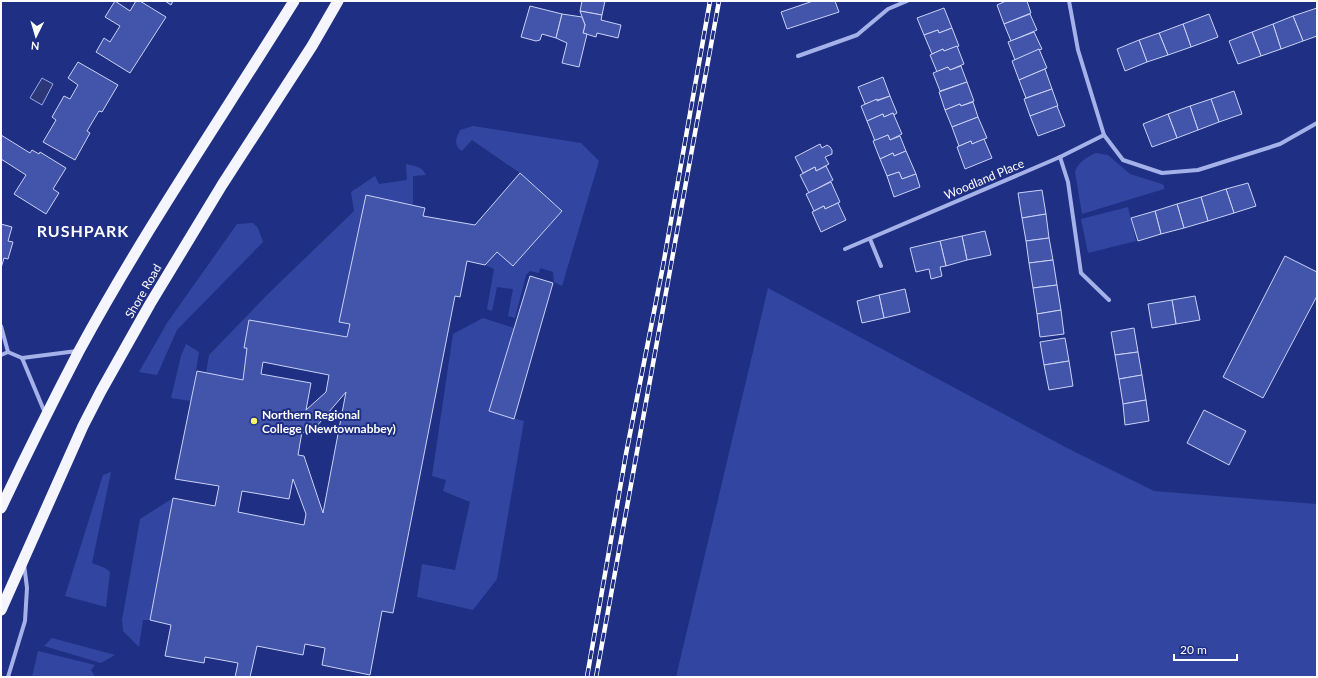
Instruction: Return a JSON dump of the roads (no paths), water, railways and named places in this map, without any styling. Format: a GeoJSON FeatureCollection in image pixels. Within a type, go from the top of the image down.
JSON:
{"type":"FeatureCollection","features":[{"type":"Feature","properties":{"kind":"highway","name":"Shore Road"},"geometry":{"type":"LineString","coordinates":[[1,508],[46,415],[80,350],[142,243],[294,1]]}},
{"type":"Feature","properties":{"kind":"highway","name":"Shore Road"},"geometry":{"type":"LineString","coordinates":[[1,610],[83,426],[146,310],[222,185],[312,46],[338,1]]}},
{"type":"Feature","properties":{"kind":"street"},"geometry":{"type":"LineString","coordinates":[[798,56],[857,35],[888,9],[905,1]]}},
{"type":"Feature","properties":{"kind":"street"},"geometry":{"type":"LineString","coordinates":[[1070,1],[1078,50],[1104,135],[1123,160],[1162,173],[1198,170],[1280,144],[1317,123]]}},
{"type":"Feature","properties":{"kind":"street","name":"Woodland Place"},"geometry":{"type":"LineString","coordinates":[[845,249],[1060,157],[1104,135]]}},
{"type":"Feature","properties":{"kind":"street"},"geometry":{"type":"LineString","coordinates":[[1060,157],[1068,182],[1081,272],[1109,300]]}},
{"type":"Feature","properties":{"kind":"street"},"geometry":{"type":"LineString","coordinates":[[870,239],[881,266]]}},
{"type":"Feature","properties":{"kind":"street"},"geometry":{"type":"LineString","coordinates":[[1,326],[8,352]]}},
{"type":"Feature","properties":{"kind":"street"},"geometry":{"type":"LineString","coordinates":[[8,352],[22,358],[80,350]]}},
{"type":"Feature","properties":{"kind":"street"},"geometry":{"type":"LineString","coordinates":[[1,356],[8,352]]}},
{"type":"Feature","properties":{"kind":"street"},"geometry":{"type":"LineString","coordinates":[[22,358],[46,415]]}},
{"type":"Feature","properties":{"kind":"street"},"geometry":{"type":"LineString","coordinates":[[8,677],[25,621],[27,588],[24,560]]}},
{"type":"Feature","properties":{"kind":"railway"},"geometry":{"type":"LineString","coordinates":[[587,677],[626,454],[663,266],[710,1]]}},
{"type":"Feature","properties":{"kind":"railway"},"geometry":{"type":"LineString","coordinates":[[596,677],[719,1]]}},
{"type":"Feature","properties":{"kind":"place","name":"Northern Regional College (Newtownabbey)"},"geometry":{"type":"Point","coordinates":[254,421]}},
{"type":"Feature","properties":{"kind":"district","name":"RUSHPARK"},"geometry":{"type":"Point","coordinates":[83,230]}}]}
